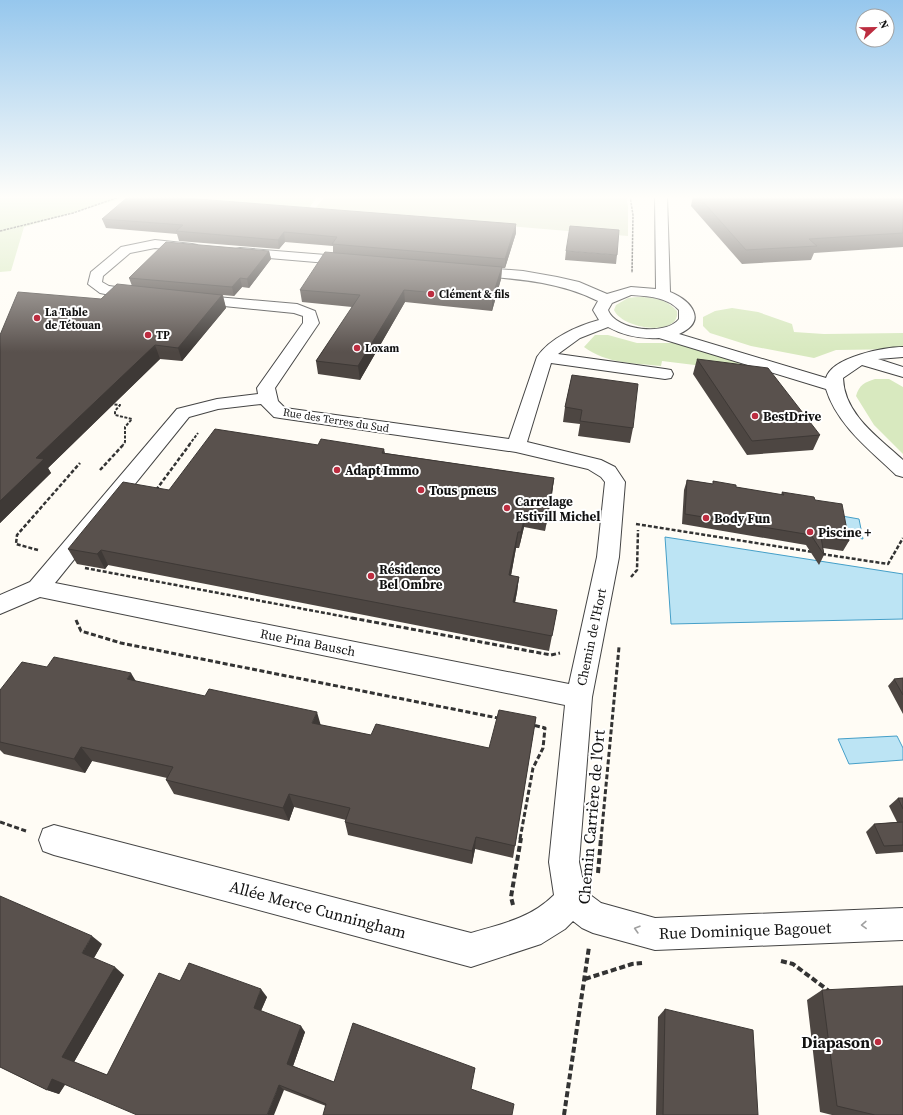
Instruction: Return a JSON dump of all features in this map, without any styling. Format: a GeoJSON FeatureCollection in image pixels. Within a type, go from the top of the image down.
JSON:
{"type":"FeatureCollection","features":[{"type":"Feature","properties":{"kind":"street"},"geometry":{"type":"LineString","coordinates":[[134,248],[126,250],[96,275],[95,284],[105,290],[158,296]]}},
{"type":"Feature","properties":{"kind":"street"},"geometry":{"type":"LineString","coordinates":[[199,248],[210,249]]}},
{"type":"Feature","properties":{"kind":"street"},"geometry":{"type":"LineString","coordinates":[[662,248],[663,294]]}},
{"type":"Feature","properties":{"kind":"street"},"geometry":{"type":"LineString","coordinates":[[226,250],[367,262]]}},
{"type":"Feature","properties":{"kind":"street"},"geometry":{"type":"LineString","coordinates":[[454,270],[540,277],[558,280],[601,296],[630,291],[663,294],[676,300],[686,308],[689,315],[687,322],[680,328],[660,333]]}},
{"type":"Feature","properties":{"kind":"street"},"geometry":{"type":"LineString","coordinates":[[601,296],[601,310],[604,316],[610,322],[631,331],[660,333],[832,385]]}},
{"type":"Feature","properties":{"kind":"street","name":"Rue des Terres du Sud"},"geometry":{"type":"LineString","coordinates":[[182,298],[297,309],[310,314],[311,323],[266,388],[266,398],[270,405],[280,413],[516,446]]}},
{"type":"Feature","properties":{"kind":"street"},"geometry":{"type":"LineString","coordinates":[[516,446],[544,357],[554,347],[584,330],[610,322]]}},
{"type":"Feature","properties":{"kind":"street"},"geometry":{"type":"LineString","coordinates":[[680,328],[718,342],[776,359],[844,368]]}},
{"type":"Feature","properties":{"kind":"street"},"geometry":{"type":"LineString","coordinates":[[903,352],[877,354],[861,359],[844,368],[834,376],[832,385],[837,400],[851,420],[903,471]]}},
{"type":"Feature","properties":{"kind":"street"},"geometry":{"type":"LineString","coordinates":[[544,357],[665,374]]}},
{"type":"Feature","properties":{"kind":"street"},"geometry":{"type":"LineString","coordinates":[[861,359],[903,372]]}},
{"type":"Feature","properties":{"kind":"street"},"geometry":{"type":"LineString","coordinates":[[0,605],[38,588],[73,561],[183,412],[212,405],[266,398]]}},
{"type":"Feature","properties":{"kind":"street","name":"Chemin de l'Hort"},"geometry":{"type":"LineString","coordinates":[[516,446],[594,464],[608,472],[615,482],[608,557],[579,697],[564,862],[582,908]]}},
{"type":"Feature","properties":{"kind":"street","name":"Rue Pina Bausch"},"geometry":{"type":"LineString","coordinates":[[38,588],[579,697]]}},
{"type":"Feature","properties":{"kind":"street","name":"Allée Merce Cunningham"},"geometry":{"type":"LineString","coordinates":[[54,840],[471,950],[522,934],[554,918],[582,908]]}},
{"type":"Feature","properties":{"kind":"street","name":"Rue Dominique Bagouet"},"geometry":{"type":"LineString","coordinates":[[582,908],[655,934],[903,924]]}},
{"type":"Feature","properties":{"kind":"path"},"geometry":{"type":"LineString","coordinates":[[601,296],[632,273],[632,248]]}},
{"type":"Feature","properties":{"kind":"path"},"geometry":{"type":"LineString","coordinates":[[100,470],[126,442],[124,427],[132,419],[115,415],[115,410],[120,405],[106,403]]}},
{"type":"Feature","properties":{"kind":"path"},"geometry":{"type":"LineString","coordinates":[[151,497],[202,427]]}},
{"type":"Feature","properties":{"kind":"path"},"geometry":{"type":"LineString","coordinates":[[80,463],[17,535],[16,544],[73,561],[551,655],[561,653],[563,648]]}},
{"type":"Feature","properties":{"kind":"path"},"geometry":{"type":"LineString","coordinates":[[612,519],[888,564],[903,538]]}},
{"type":"Feature","properties":{"kind":"path"},"geometry":{"type":"LineString","coordinates":[[629,578],[637,570],[638,524]]}},
{"type":"Feature","properties":{"kind":"path"},"geometry":{"type":"LineString","coordinates":[[74,615],[81,631],[121,643],[499,718]]}},
{"type":"Feature","properties":{"kind":"path","name":"Chemin Carrière de l'Ort"},"geometry":{"type":"LineString","coordinates":[[564,1115],[586,979],[582,908],[619,640]]}},
{"type":"Feature","properties":{"kind":"path"},"geometry":{"type":"LineString","coordinates":[[522,934],[511,898],[533,768],[543,748],[545,728],[530,724]]}},
{"type":"Feature","properties":{"kind":"path"},"geometry":{"type":"LineString","coordinates":[[774,959],[793,964],[828,991],[836,990]]}},
{"type":"Feature","properties":{"kind":"path"},"geometry":{"type":"LineString","coordinates":[[586,979],[632,964],[647,963]]}},
{"type":"Feature","properties":{"kind":"green space"},"geometry":{"type":"Polygon","coordinates":[[[0,248],[18,248],[11,271],[0,272],[0,248]]]}},
{"type":"Feature","properties":{"kind":"green space"},"geometry":{"type":"Polygon","coordinates":[[[628,298],[654,298],[664,301],[677,311],[676,319],[670,325],[650,328],[639,326],[619,317],[614,310],[616,305],[628,298]]]}},
{"type":"Feature","properties":{"kind":"green space"},"geometry":{"type":"Polygon","coordinates":[[[732,308],[758,312],[792,324],[794,332],[824,334],[903,333],[903,349],[836,350],[814,358],[751,346],[710,333],[703,326],[703,317],[715,311],[732,308]]]}},
{"type":"Feature","properties":{"kind":"green space"},"geometry":{"type":"Polygon","coordinates":[[[595,335],[608,335],[637,343],[674,343],[770,370],[769,374],[662,361],[661,366],[611,360],[593,353],[584,347],[595,335]]]}},
{"type":"Feature","properties":{"kind":"green space"},"geometry":{"type":"Polygon","coordinates":[[[875,379],[889,379],[903,387],[903,454],[874,425],[856,396],[863,384],[875,379]]]}},
{"type":"Feature","properties":{"kind":"water"},"geometry":{"type":"Polygon","coordinates":[[[842,516],[859,519],[863,539],[846,536],[842,516]]]}},
{"type":"Feature","properties":{"kind":"water"},"geometry":{"type":"Polygon","coordinates":[[[665,537],[903,574],[903,619],[671,624],[665,537]]]}},
{"type":"Feature","properties":{"kind":"water"},"geometry":{"type":"Polygon","coordinates":[[[897,736],[903,748],[903,760],[849,764],[838,739],[897,736]]]}},
{"type":"Feature","properties":{"kind":"building"},"geometry":{"type":"Polygon","coordinates":[[[160,248],[235,248],[269,251],[247,279],[240,278],[232,287],[129,278],[160,248]]]}},
{"type":"Feature","properties":{"kind":"building"},"geometry":{"type":"Polygon","coordinates":[[[379,248],[508,248],[505,259],[379,248]]]}},
{"type":"Feature","properties":{"kind":"building"},"geometry":{"type":"Polygon","coordinates":[[[566,248],[618,248],[617,255],[566,251],[566,248]]]}},
{"type":"Feature","properties":{"kind":"building"},"geometry":{"type":"Polygon","coordinates":[[[744,248],[781,248],[746,250],[744,248]]]}},
{"type":"Feature","properties":{"kind":"building"},"geometry":{"type":"Polygon","coordinates":[[[325,252],[502,267],[492,298],[404,290],[358,366],[316,361],[360,295],[300,290],[325,252]]]}},
{"type":"Feature","properties":{"kind":"building"},"geometry":{"type":"Polygon","coordinates":[[[117,284],[222,295],[178,348],[155,345],[36,458],[44,459],[0,501],[0,335],[18,292],[101,299],[117,284]]]}},
{"type":"Feature","properties":{"kind":"building","name":"BestDrive"},"geometry":{"type":"Polygon","coordinates":[[[697,359],[768,368],[820,435],[752,441],[697,359]]]}},
{"type":"Feature","properties":{"kind":"building"},"geometry":{"type":"Polygon","coordinates":[[[572,375],[638,384],[633,428],[580,421],[582,410],[565,407],[572,375]]]}},
{"type":"Feature","properties":{"kind":"building"},"geometry":{"type":"Polygon","coordinates":[[[215,429],[318,445],[321,439],[384,449],[382,453],[554,478],[547,515],[526,512],[521,532],[518,532],[509,575],[519,577],[513,602],[557,610],[552,636],[101,550],[97,554],[68,549],[123,482],[169,490],[215,429]]]}},
{"type":"Feature","properties":{"kind":"building"},"geometry":{"type":"Polygon","coordinates":[[[687,480],[713,484],[713,481],[736,485],[736,487],[784,495],[782,492],[814,497],[815,500],[842,504],[849,541],[821,537],[824,555],[811,535],[685,514],[687,480]]]}},
{"type":"Feature","properties":{"kind":"building"},"geometry":{"type":"Polygon","coordinates":[[[54,657],[131,673],[127,679],[205,696],[209,689],[317,712],[312,723],[371,735],[376,724],[489,748],[499,710],[536,717],[515,846],[476,837],[472,851],[345,822],[350,808],[289,794],[283,808],[166,780],[173,767],[81,747],[74,759],[0,742],[0,690],[22,662],[47,667],[54,657]]]}},
{"type":"Feature","properties":{"kind":"building"},"geometry":{"type":"Polygon","coordinates":[[[903,678],[903,695],[894,679],[903,678]]]}},
{"type":"Feature","properties":{"kind":"building"},"geometry":{"type":"Polygon","coordinates":[[[898,798],[903,798],[903,809],[898,798]]]}},
{"type":"Feature","properties":{"kind":"building"},"geometry":{"type":"Polygon","coordinates":[[[903,822],[903,845],[884,846],[874,824],[903,822]]]}},
{"type":"Feature","properties":{"kind":"building"},"geometry":{"type":"Polygon","coordinates":[[[0,896],[92,936],[82,953],[115,967],[62,1057],[107,1075],[159,973],[180,981],[189,963],[261,989],[254,1008],[301,1026],[287,1064],[334,1082],[353,1023],[475,1068],[471,1089],[514,1104],[512,1115],[323,1115],[326,1104],[279,1085],[267,1115],[137,1115],[52,1079],[47,1090],[0,1067],[0,896]]]}},
{"type":"Feature","properties":{"kind":"building"},"geometry":{"type":"Polygon","coordinates":[[[903,986],[903,1115],[875,1115],[837,1106],[822,990],[903,986]]]}},
{"type":"Feature","properties":{"kind":"building"},"geometry":{"type":"Polygon","coordinates":[[[665,1009],[753,1030],[758,1115],[663,1115],[665,1009]]]}},
{"type":"Feature","properties":{"kind":"place","name":"Clément & fils"},"geometry":{"type":"Point","coordinates":[431,294]}},
{"type":"Feature","properties":{"kind":"place","name":"La Table de Tétouan"},"geometry":{"type":"Point","coordinates":[37,318]}},
{"type":"Feature","properties":{"kind":"place","name":"TP"},"geometry":{"type":"Point","coordinates":[148,335]}},
{"type":"Feature","properties":{"kind":"place","name":"Loxam"},"geometry":{"type":"Point","coordinates":[357,348]}},
{"type":"Feature","properties":{"kind":"place","name":"BestDrive"},"geometry":{"type":"Point","coordinates":[755,416]}},
{"type":"Feature","properties":{"kind":"place","name":"Adapt Immo"},"geometry":{"type":"Point","coordinates":[337,470]}},
{"type":"Feature","properties":{"kind":"place","name":"Tous pneus"},"geometry":{"type":"Point","coordinates":[421,490]}},
{"type":"Feature","properties":{"kind":"place","name":"Carrelage Estivill Michel"},"geometry":{"type":"Point","coordinates":[507,508]}},
{"type":"Feature","properties":{"kind":"place","name":"Body Fun"},"geometry":{"type":"Point","coordinates":[706,518]}},
{"type":"Feature","properties":{"kind":"place","name":"Piscine +"},"geometry":{"type":"Point","coordinates":[810,532]}},
{"type":"Feature","properties":{"kind":"place","name":"Résidence Bel Ombre"},"geometry":{"type":"Point","coordinates":[371,576]}},
{"type":"Feature","properties":{"kind":"place","name":"Diapason"},"geometry":{"type":"Point","coordinates":[878,1042]}}]}
